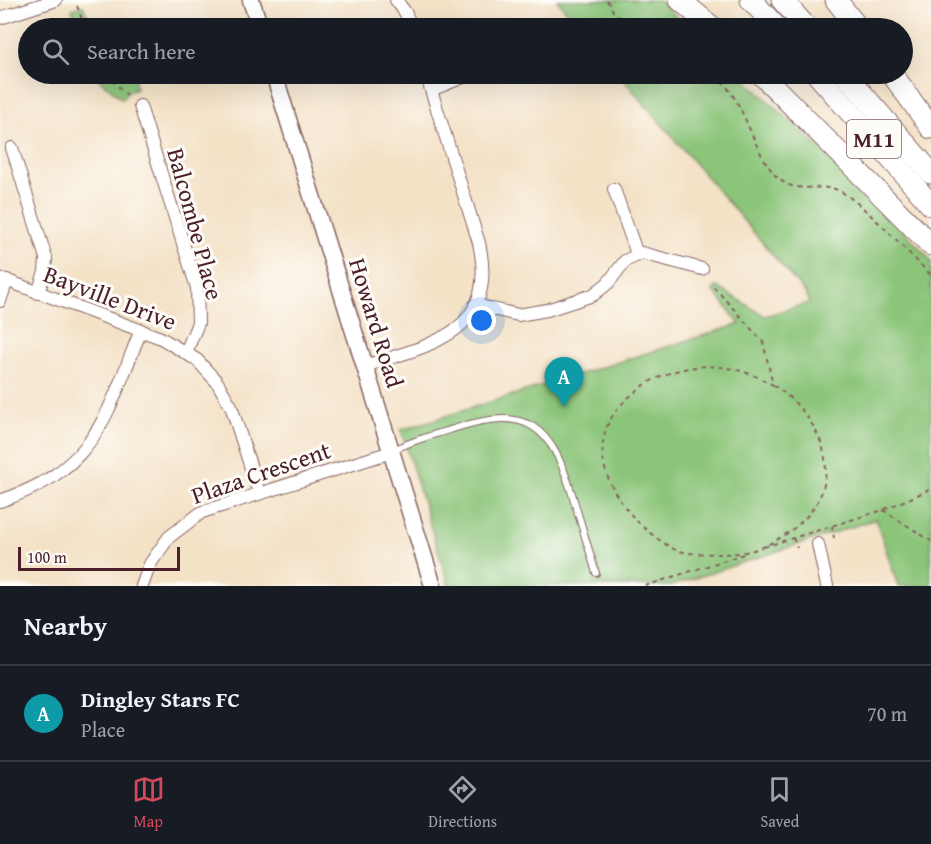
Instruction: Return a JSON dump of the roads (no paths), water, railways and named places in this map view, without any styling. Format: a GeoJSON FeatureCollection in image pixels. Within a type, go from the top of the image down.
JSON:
{"type":"FeatureCollection","features":[{"type":"Feature","properties":{"kind":"highway"},"geometry":{"type":"LineString","coordinates":[[680,0],[701,18]]}},
{"type":"Feature","properties":{"kind":"highway"},"geometry":{"type":"LineString","coordinates":[[751,0],[768,18]]}},
{"type":"Feature","properties":{"kind":"highway"},"geometry":{"type":"LineString","coordinates":[[782,0],[798,18]]}},
{"type":"Feature","properties":{"kind":"highway"},"geometry":{"type":"LineString","coordinates":[[836,0],[850,18]]}},
{"type":"Feature","properties":{"kind":"highway"},"geometry":{"type":"LineString","coordinates":[[771,84],[931,245]]}},
{"type":"Feature","properties":{"kind":"highway","name":"M11"},"geometry":{"type":"LineString","coordinates":[[826,84],[931,205]]}},
{"type":"Feature","properties":{"kind":"highway","name":"M11"},"geometry":{"type":"LineString","coordinates":[[854,84],[931,173]]}},
{"type":"Feature","properties":{"kind":"highway"},"geometry":{"type":"LineString","coordinates":[[899,84],[931,128]]}},
{"type":"Feature","properties":{"kind":"main road"},"geometry":{"type":"LineString","coordinates":[[251,0],[257,18]]}},
{"type":"Feature","properties":{"kind":"main road","name":"Howard Road"},"geometry":{"type":"LineString","coordinates":[[277,84],[433,586]]}},
{"type":"Feature","properties":{"kind":"street"},"geometry":{"type":"LineString","coordinates":[[0,18],[56,0]]}},
{"type":"Feature","properties":{"kind":"street"},"geometry":{"type":"LineString","coordinates":[[396,0],[408,18]]}},
{"type":"Feature","properties":{"kind":"street"},"geometry":{"type":"LineString","coordinates":[[365,366],[426,347],[447,337],[467,319],[475,305],[483,281],[483,261],[429,84]]}},
{"type":"Feature","properties":{"kind":"street"},"geometry":{"type":"LineString","coordinates":[[431,90],[446,84]]}},
{"type":"Feature","properties":{"kind":"street","name":"Balcombe Place"},"geometry":{"type":"LineString","coordinates":[[140,106],[196,288],[198,323],[186,352]]}},
{"type":"Feature","properties":{"kind":"street"},"geometry":{"type":"LineString","coordinates":[[12,148],[46,258],[45,272],[38,293]]}},
{"type":"Feature","properties":{"kind":"street"},"geometry":{"type":"LineString","coordinates":[[614,189],[637,254]]}},
{"type":"Feature","properties":{"kind":"street"},"geometry":{"type":"LineString","coordinates":[[475,305],[518,315],[575,301],[602,289],[625,261],[637,254],[650,254],[702,269]]}},
{"type":"Feature","properties":{"kind":"street"},"geometry":{"type":"LineString","coordinates":[[0,301],[4,279]]}},
{"type":"Feature","properties":{"kind":"street","name":"Bayville Drive"},"geometry":{"type":"LineString","coordinates":[[4,279],[141,330],[186,352],[206,369],[225,393],[259,493]]}},
{"type":"Feature","properties":{"kind":"street"},"geometry":{"type":"LineString","coordinates":[[0,501],[43,484],[68,467],[88,447],[104,421],[141,330]]}},
{"type":"Feature","properties":{"kind":"street","name":"Plaza Crescent"},"geometry":{"type":"LineString","coordinates":[[142,586],[150,564],[179,527],[214,507],[391,452]]}},
{"type":"Feature","properties":{"kind":"street"},"geometry":{"type":"LineString","coordinates":[[819,544],[827,586]]}},
{"type":"Feature","properties":{"kind":"lane"},"geometry":{"type":"LineString","coordinates":[[391,452],[406,444],[492,418],[517,420],[538,429],[559,455],[596,573]]}},
{"type":"Feature","properties":{"kind":"place","name":"Dingley Stars FC"},"geometry":{"type":"Point","coordinates":[564,407]}}]}
